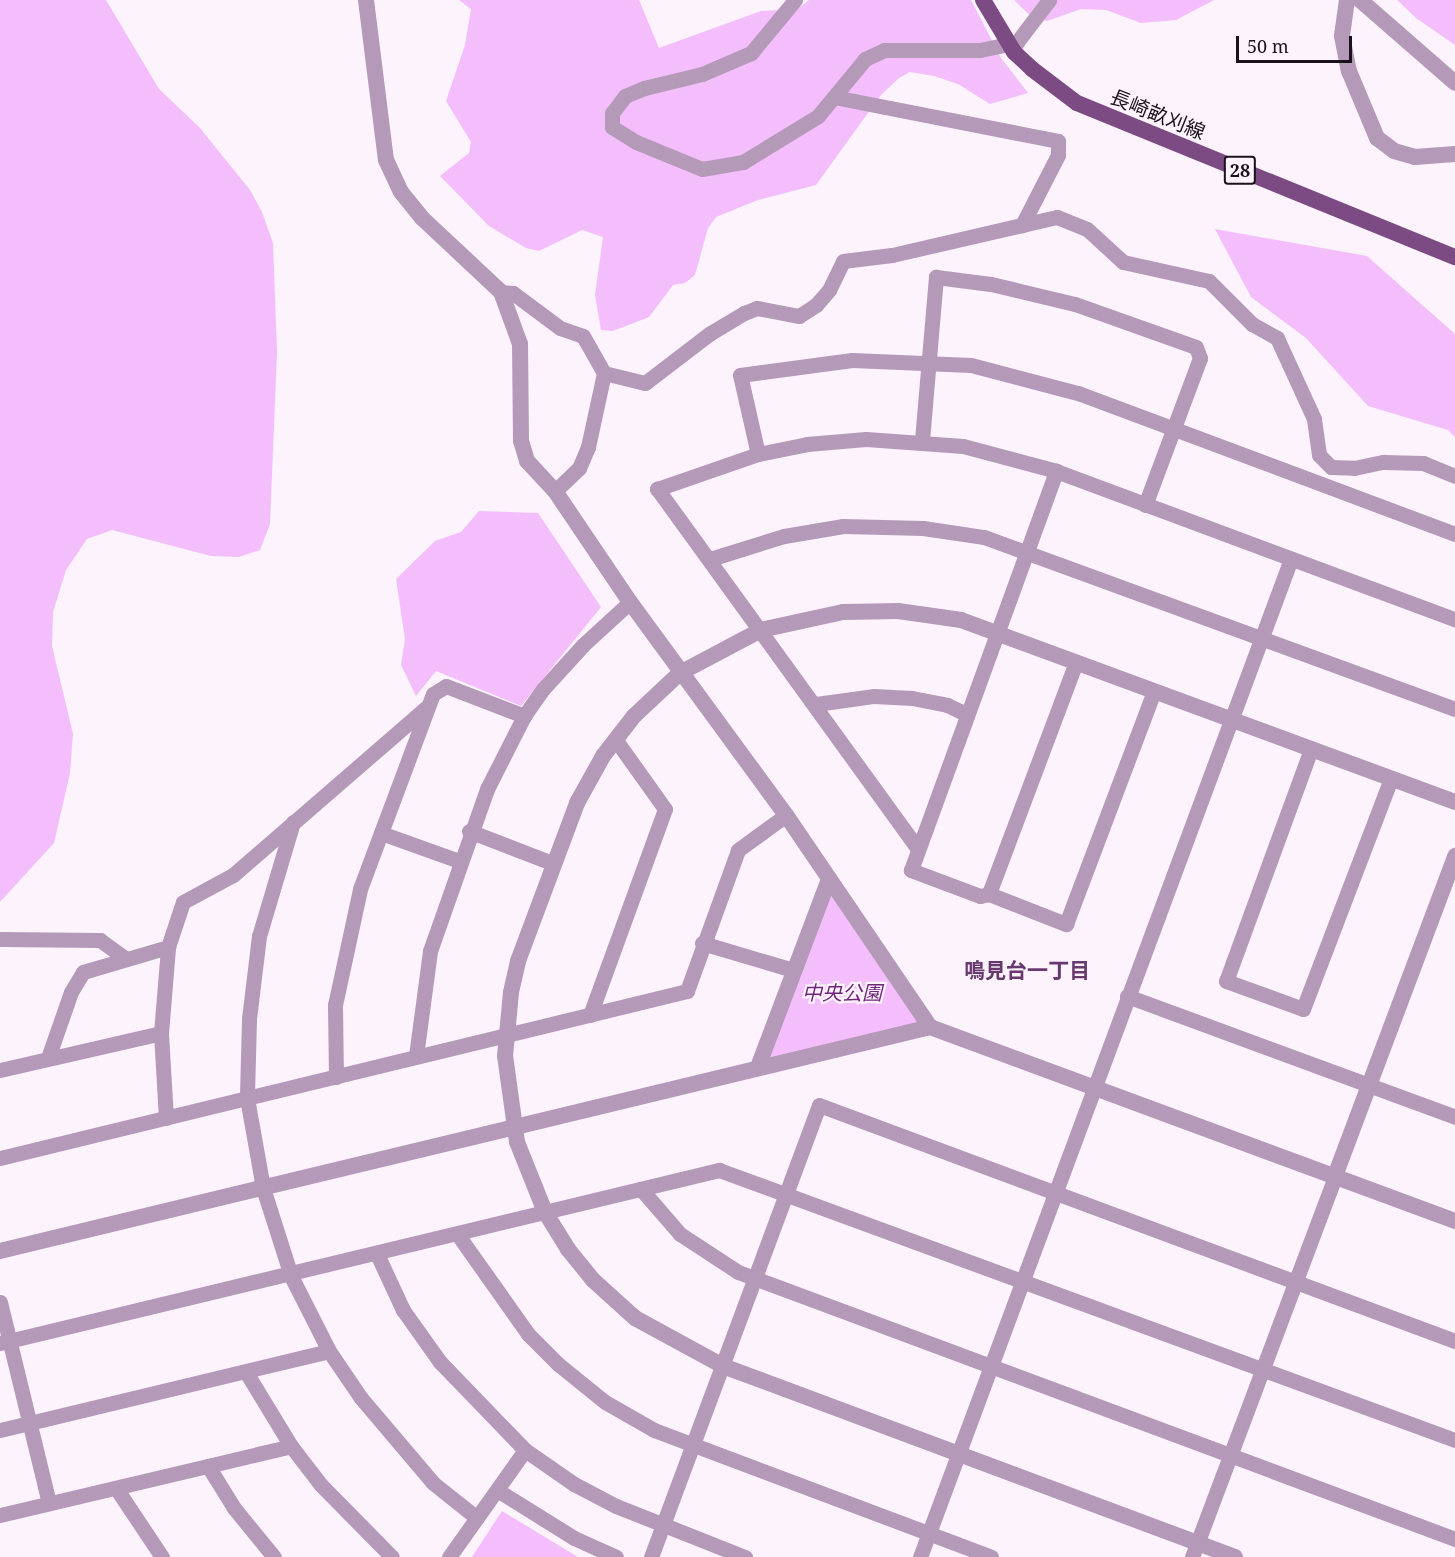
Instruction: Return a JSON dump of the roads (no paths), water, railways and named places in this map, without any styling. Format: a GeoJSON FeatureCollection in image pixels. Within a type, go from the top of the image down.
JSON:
{"type":"FeatureCollection","features":[{"type":"Feature","properties":{"kind":"main road","name":"長崎畝刈線"},"geometry":{"type":"LineString","coordinates":[[983,0],[1014,52],[1032,69],[1077,103],[1455,257]]}},
{"type":"Feature","properties":{"kind":"street"},"geometry":{"type":"LineString","coordinates":[[366,0],[377,111],[391,171],[401,192],[422,218],[501,292],[520,344],[520,441],[527,461],[555,491],[680,673],[786,815],[930,1027]]}},
{"type":"Feature","properties":{"kind":"street"},"geometry":{"type":"LineString","coordinates":[[795,0],[751,53],[702,74],[644,87],[625,96],[612,113],[612,127],[687,165],[717,169],[743,162],[818,116],[865,59],[884,50],[980,50],[1017,42],[1048,0]]}},
{"type":"Feature","properties":{"kind":"street"},"geometry":{"type":"LineString","coordinates":[[1347,0],[1342,36],[1349,71],[1377,138],[1394,151],[1415,157],[1455,154]]}},
{"type":"Feature","properties":{"kind":"street"},"geometry":{"type":"LineString","coordinates":[[1360,0],[1455,83]]}},
{"type":"Feature","properties":{"kind":"street"},"geometry":{"type":"LineString","coordinates":[[834,97],[1058,141],[1058,155],[1022,225]]}},
{"type":"Feature","properties":{"kind":"street"},"geometry":{"type":"LineString","coordinates":[[604,373],[645,383],[709,334],[744,313],[757,308],[799,316],[816,305],[829,290],[843,261],[892,255],[1022,225],[1045,217],[1067,219],[1087,229],[1123,262],[1209,281],[1252,324],[1278,338],[1314,419],[1319,455],[1331,467],[1354,468],[1383,462],[1423,463],[1455,476]]}},
{"type":"Feature","properties":{"kind":"street"},"geometry":{"type":"LineString","coordinates":[[922,440],[936,277],[991,284],[1075,304],[1196,347],[1200,358],[1144,505]]}},
{"type":"Feature","properties":{"kind":"street"},"geometry":{"type":"LineString","coordinates":[[501,292],[513,293],[560,328],[583,336],[604,373],[588,447],[579,468],[555,491]]}},
{"type":"Feature","properties":{"kind":"street"},"geometry":{"type":"LineString","coordinates":[[758,454],[740,375],[852,360],[928,360],[970,365],[1031,379],[1455,534]]}},
{"type":"Feature","properties":{"kind":"street"},"geometry":{"type":"LineString","coordinates":[[918,849],[762,630],[657,489],[758,454],[866,439],[922,440],[1004,455],[1056,471],[1291,559],[1454,614]]}},
{"type":"Feature","properties":{"kind":"street"},"geometry":{"type":"LineString","coordinates":[[1056,471],[911,870],[980,896],[989,894],[1066,924],[1154,691]]}},
{"type":"Feature","properties":{"kind":"street"},"geometry":{"type":"LineString","coordinates":[[710,559],[811,530],[884,525],[984,537],[1455,710]]}},
{"type":"Feature","properties":{"kind":"street"},"geometry":{"type":"LineString","coordinates":[[920,1557],[1053,1193],[1291,559]]}},
{"type":"Feature","properties":{"kind":"street"},"geometry":{"type":"LineString","coordinates":[[416,1056],[430,951],[469,831],[524,716],[583,645],[630,602]]}},
{"type":"Feature","properties":{"kind":"street"},"geometry":{"type":"LineString","coordinates":[[1234,1557],[1194,1550],[959,1454],[723,1366],[635,1318],[593,1280],[545,1212],[513,1129],[506,1036],[518,961],[552,863],[588,780],[615,739],[680,673],[762,630],[843,612],[872,610],[961,620],[1455,802]]}},
{"type":"Feature","properties":{"kind":"street"},"geometry":{"type":"LineString","coordinates":[[989,894],[1076,662]]}},
{"type":"Feature","properties":{"kind":"street"},"geometry":{"type":"LineString","coordinates":[[336,1077],[333,1044],[340,966],[360,889],[433,694],[446,686],[524,716]]}},
{"type":"Feature","properties":{"kind":"street"},"geometry":{"type":"LineString","coordinates":[[816,705],[874,696],[912,698],[947,705],[966,714]]}},
{"type":"Feature","properties":{"kind":"street"},"geometry":{"type":"LineString","coordinates":[[166,1118],[161,1033],[168,947],[183,902],[233,875],[426,708]]}},
{"type":"Feature","properties":{"kind":"street"},"geometry":{"type":"LineString","coordinates":[[590,1015],[665,809],[615,739]]}},
{"type":"Feature","properties":{"kind":"street"},"geometry":{"type":"LineString","coordinates":[[1311,749],[1226,981],[1303,1010],[1391,778]]}},
{"type":"Feature","properties":{"kind":"street"},"geometry":{"type":"LineString","coordinates":[[0,1158],[687,991],[702,943],[738,850],[786,815]]}},
{"type":"Feature","properties":{"kind":"street"},"geometry":{"type":"LineString","coordinates":[[293,822],[259,936],[249,1019],[247,1098],[262,1188],[291,1276],[329,1351],[361,1398],[433,1483],[477,1518]]}},
{"type":"Feature","properties":{"kind":"street"},"geometry":{"type":"LineString","coordinates":[[469,831],[552,863]]}},
{"type":"Feature","properties":{"kind":"street"},"geometry":{"type":"LineString","coordinates":[[381,833],[459,861]]}},
{"type":"Feature","properties":{"kind":"street"},"geometry":{"type":"LineString","coordinates":[[1194,1550],[1455,856]]}},
{"type":"Feature","properties":{"kind":"street"},"geometry":{"type":"LineString","coordinates":[[758,1067],[829,879]]}},
{"type":"Feature","properties":{"kind":"street"},"geometry":{"type":"LineString","coordinates":[[0,939],[100,940],[125,958]]}},
{"type":"Feature","properties":{"kind":"street"},"geometry":{"type":"LineString","coordinates":[[702,943],[793,970]]}},
{"type":"Feature","properties":{"kind":"street"},"geometry":{"type":"LineString","coordinates":[[48,1058],[71,992],[82,972],[168,947]]}},
{"type":"Feature","properties":{"kind":"street"},"geometry":{"type":"LineString","coordinates":[[1127,996],[1455,1117]]}},
{"type":"Feature","properties":{"kind":"street"},"geometry":{"type":"LineString","coordinates":[[0,1251],[930,1027],[1455,1221]]}},
{"type":"Feature","properties":{"kind":"street"},"geometry":{"type":"LineString","coordinates":[[0,1070],[161,1033]]}},
{"type":"Feature","properties":{"kind":"street"},"geometry":{"type":"LineString","coordinates":[[651,1557],[819,1105],[1455,1341]]}},
{"type":"Feature","properties":{"kind":"street"},"geometry":{"type":"LineString","coordinates":[[5,1342],[291,1276],[719,1170],[1455,1440]]}},
{"type":"Feature","properties":{"kind":"street"},"geometry":{"type":"LineString","coordinates":[[641,1189],[685,1238],[722,1264],[754,1278],[1455,1539]]}},
{"type":"Feature","properties":{"kind":"street"},"geometry":{"type":"LineString","coordinates":[[458,1235],[501,1301],[558,1364],[605,1402],[654,1430],[991,1557]]}},
{"type":"Feature","properties":{"kind":"street"},"geometry":{"type":"LineString","coordinates":[[377,1254],[404,1310],[440,1362],[525,1450],[574,1484],[662,1526],[746,1557]]}},
{"type":"Feature","properties":{"kind":"street"},"geometry":{"type":"LineString","coordinates":[[0,1302],[5,1342],[49,1503]]}},
{"type":"Feature","properties":{"kind":"street"},"geometry":{"type":"LineString","coordinates":[[0,1430],[329,1351]]}},
{"type":"Feature","properties":{"kind":"street"},"geometry":{"type":"LineString","coordinates":[[246,1372],[291,1446],[354,1521],[392,1557]]}},
{"type":"Feature","properties":{"kind":"street"},"geometry":{"type":"LineString","coordinates":[[0,1515],[291,1446]]}},
{"type":"Feature","properties":{"kind":"street"},"geometry":{"type":"LineString","coordinates":[[449,1557],[525,1450]]}},
{"type":"Feature","properties":{"kind":"street"},"geometry":{"type":"LineString","coordinates":[[208,1466],[234,1508],[274,1557]]}},
{"type":"Feature","properties":{"kind":"street"},"geometry":{"type":"LineString","coordinates":[[116,1488],[162,1557]]}},
{"type":"Feature","properties":{"kind":"street"},"geometry":{"type":"LineString","coordinates":[[497,1490],[574,1538],[616,1557]]}},
{"type":"Feature","properties":{"kind":"district","name":"鳴見台一丁目"},"geometry":{"type":"Point","coordinates":[1027,970]}},
{"type":"Feature","properties":{"kind":"park label","name":"中央公園"},"geometry":{"type":"Point","coordinates":[842,992]}}]}
